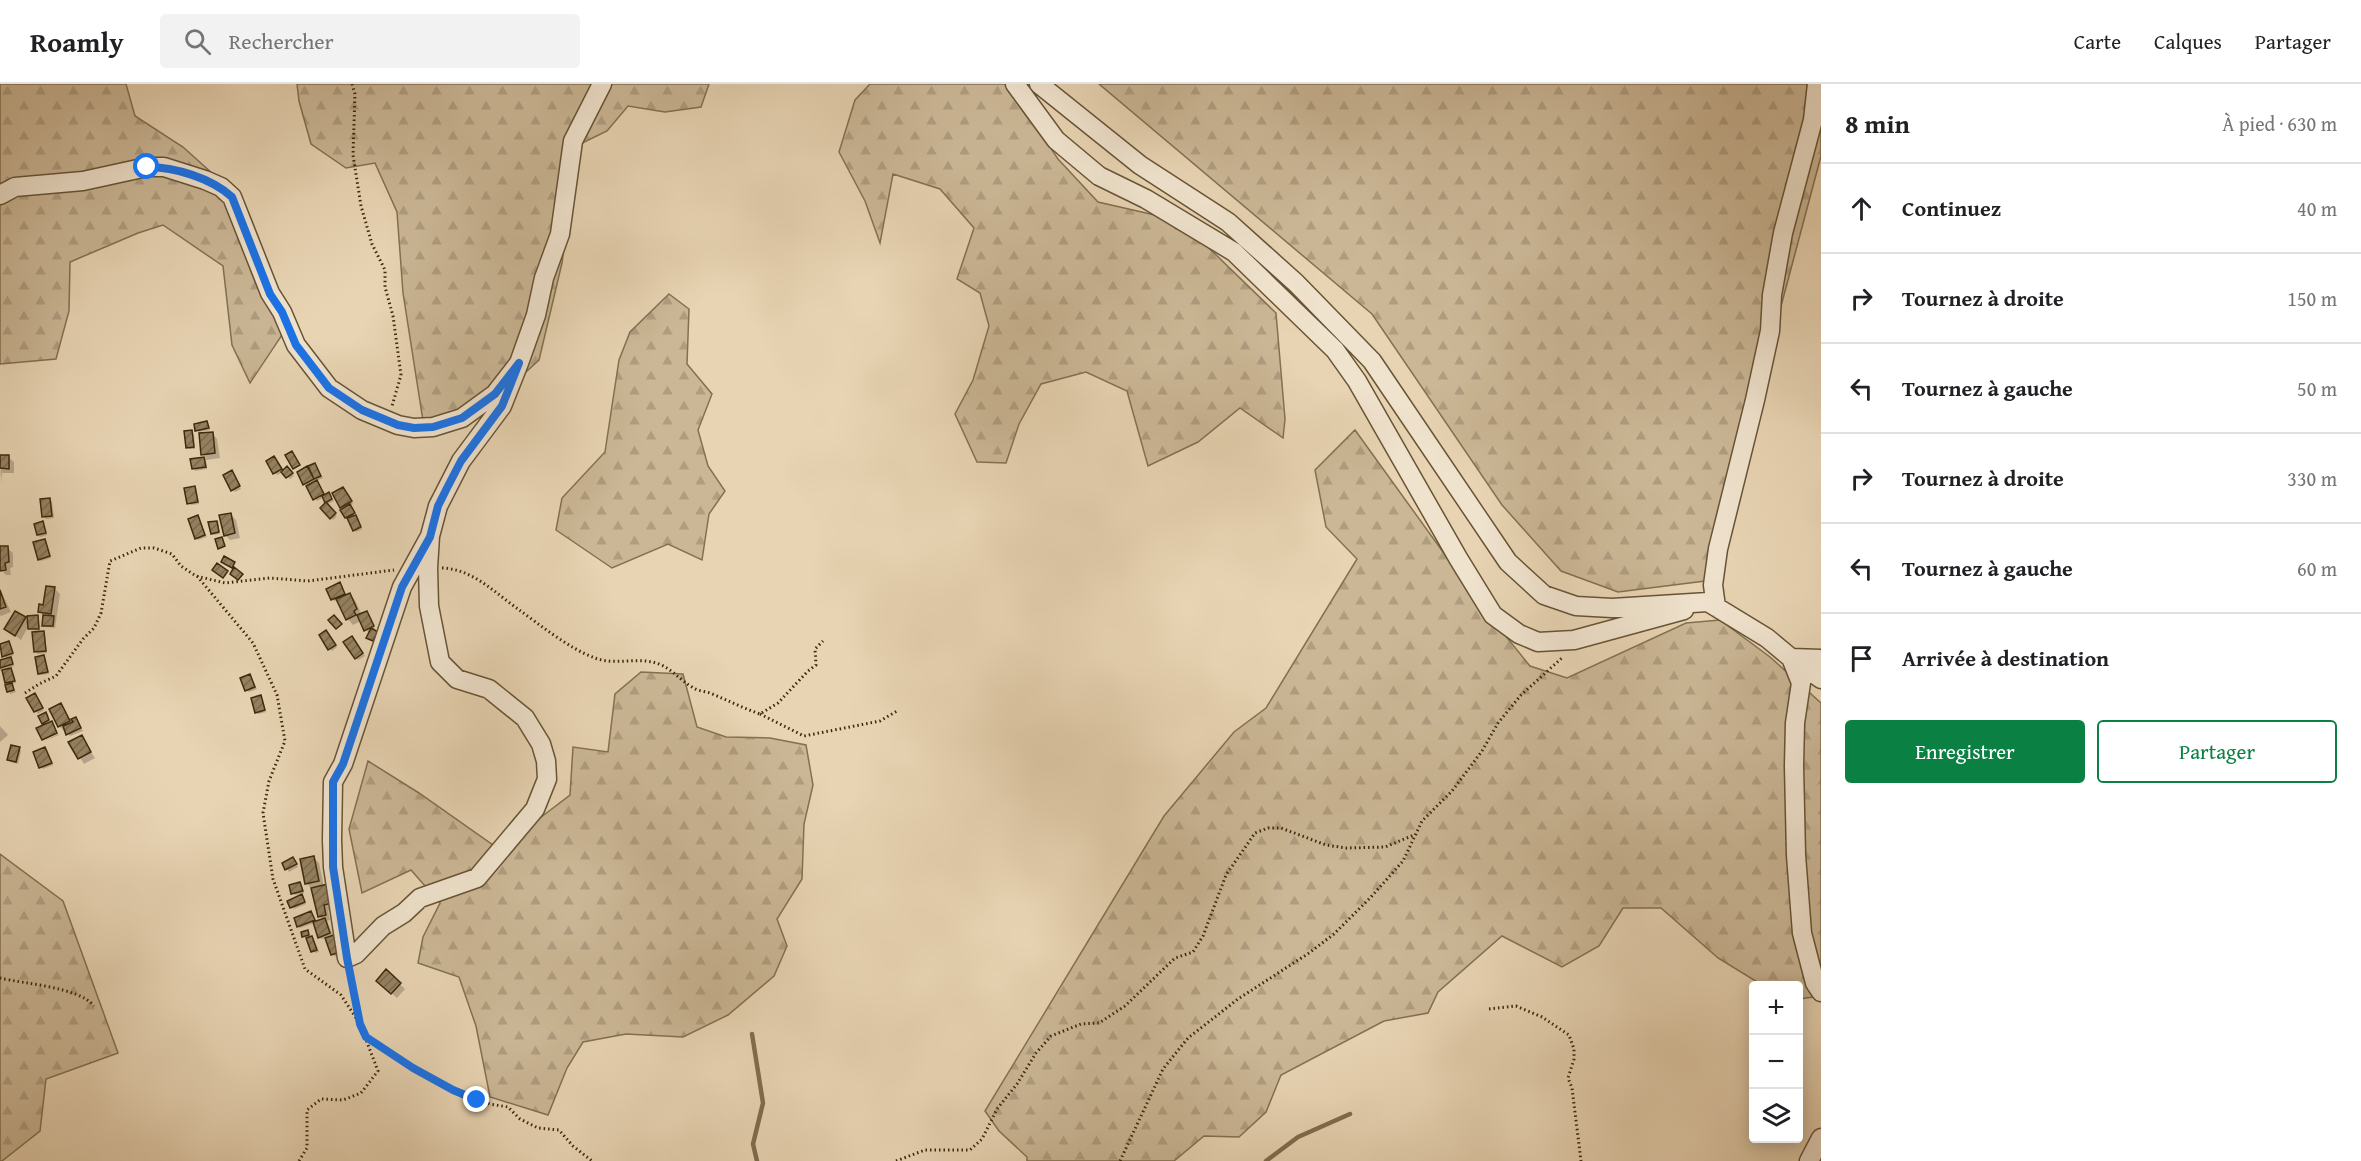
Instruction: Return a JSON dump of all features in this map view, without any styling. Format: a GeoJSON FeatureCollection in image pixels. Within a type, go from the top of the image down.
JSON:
{"type":"FeatureCollection","features":[{"type":"Feature","properties":{"kind":"street"},"geometry":{"type":"LineString","coordinates":[[430,537],[402,587],[343,764],[333,782],[333,867],[347,958],[356,954],[383,926],[404,913],[420,898],[477,878],[535,809],[547,779],[546,760],[541,744],[525,718],[489,689],[457,679],[441,662],[429,606],[430,537],[438,506],[447,488],[461,461],[502,406],[519,363],[560,234],[573,141],[602,84]]}},
{"type":"Feature","properties":{"kind":"street"},"geometry":{"type":"LineString","coordinates":[[1015,84],[1056,140],[1099,176],[1163,209],[1234,252],[1335,350],[1358,381],[1458,558],[1493,615],[1518,634],[1538,642],[1574,640],[1712,605]]}},
{"type":"Feature","properties":{"kind":"street"},"geometry":{"type":"LineString","coordinates":[[1039,84],[1140,165],[1228,222],[1296,283],[1372,361],[1460,490],[1490,539],[1508,562],[1544,595],[1576,606],[1612,608],[1712,605],[1767,638],[1821,679]]}},
{"type":"Feature","properties":{"kind":"street"},"geometry":{"type":"LineString","coordinates":[[1712,605],[1718,549],[1770,331],[1772,295],[1783,232],[1813,120],[1817,84]]}},
{"type":"Feature","properties":{"kind":"street"},"geometry":{"type":"LineString","coordinates":[[0,195],[15,187],[83,181],[147,167],[174,169],[221,187],[232,197],[270,294],[282,312],[296,345],[329,388],[362,410],[390,422],[414,428],[433,427],[462,418],[495,394],[519,363]]}},
{"type":"Feature","properties":{"kind":"street"},"geometry":{"type":"LineString","coordinates":[[1791,658],[1821,658]]}},
{"type":"Feature","properties":{"kind":"street"},"geometry":{"type":"LineString","coordinates":[[1791,658],[1801,683],[1795,723],[1794,766],[1796,855],[1802,933],[1821,1001]]}},
{"type":"Feature","properties":{"kind":"street"},"geometry":{"type":"LineString","coordinates":[[1809,1161],[1821,1138]]}},
{"type":"Feature","properties":{"kind":"path"},"geometry":{"type":"LineString","coordinates":[[347,84],[352,86],[356,94],[353,155],[361,206],[372,244],[385,270],[385,287],[393,316],[401,375],[397,396],[388,414],[390,422]]}},
{"type":"Feature","properties":{"kind":"path"},"geometry":{"type":"LineString","coordinates":[[196,576],[253,643],[277,695],[285,741],[269,781],[264,813],[273,879],[305,969],[341,995],[360,1024],[378,1071],[361,1093],[343,1100],[321,1099],[307,1110],[307,1148],[299,1161]]}},
{"type":"Feature","properties":{"kind":"path"},"geometry":{"type":"LineString","coordinates":[[1120,1161],[1163,1069],[1188,1038],[1238,999],[1309,954],[1334,934],[1371,897],[1403,861],[1422,821],[1452,791],[1482,751],[1498,723],[1521,695],[1564,657]]}},
{"type":"Feature","properties":{"kind":"path"},"geometry":{"type":"LineString","coordinates":[[760,714],[804,736],[880,721],[897,711]]}},
{"type":"Feature","properties":{"kind":"path"},"geometry":{"type":"LineString","coordinates":[[897,1161],[925,1150],[970,1150],[982,1139],[997,1109],[1017,1084],[1035,1053],[1051,1036],[1081,1024],[1099,1023],[1125,1006],[1175,958],[1193,952],[1203,936],[1226,874],[1256,833],[1268,828],[1281,828],[1326,845],[1347,848],[1385,847],[1416,834]]}},
{"type":"Feature","properties":{"kind":"path"},"geometry":{"type":"LineString","coordinates":[[347,958],[360,1024]]}},
{"type":"Feature","properties":{"kind":"path"},"geometry":{"type":"LineString","coordinates":[[0,978],[49,986],[89,1000],[94,1006]]}},
{"type":"Feature","properties":{"kind":"path"},"geometry":{"type":"LineString","coordinates":[[1489,1009],[1516,1006],[1542,1017],[1569,1035],[1574,1049],[1574,1059],[1568,1078],[1572,1088],[1581,1161]]}},
{"type":"Feature","properties":{"kind":"path"},"geometry":{"type":"LineString","coordinates":[[366,1037],[413,1068],[453,1090],[477,1100],[508,1107],[520,1119],[538,1128],[559,1130],[573,1146],[592,1161]]}},
{"type":"Feature","properties":{"kind":"green space"},"geometry":{"type":"Polygon","coordinates":[[[0,84],[126,84],[135,116],[183,147],[224,184],[282,335],[250,383],[232,345],[223,266],[163,225],[138,233],[70,262],[69,311],[56,359],[0,364],[0,84]]]}},
{"type":"Feature","properties":{"kind":"green space"},"geometry":{"type":"Polygon","coordinates":[[[297,84],[709,84],[701,107],[665,112],[628,106],[607,131],[572,148],[570,203],[562,263],[539,360],[485,409],[424,427],[403,293],[397,212],[375,163],[346,168],[311,144],[299,101],[297,84]]]}},
{"type":"Feature","properties":{"kind":"green space"},"geometry":{"type":"Polygon","coordinates":[[[870,84],[1008,84],[1058,159],[1098,202],[1181,221],[1276,313],[1285,419],[1283,438],[1240,408],[1198,442],[1148,466],[1127,391],[1086,372],[1041,384],[1019,424],[1006,463],[977,462],[955,414],[973,380],[989,326],[980,293],[957,279],[974,228],[940,189],[893,174],[880,243],[865,201],[839,152],[855,100],[870,84]]]}},
{"type":"Feature","properties":{"kind":"green space"},"geometry":{"type":"Polygon","coordinates":[[[1099,84],[1821,84],[1821,156],[1776,325],[1713,580],[1618,592],[1561,571],[1502,505],[1372,314],[1099,84]]]}},
{"type":"Feature","properties":{"kind":"green space"},"geometry":{"type":"Polygon","coordinates":[[[669,294],[689,309],[687,364],[712,394],[698,430],[708,466],[725,491],[709,514],[702,560],[668,544],[612,568],[556,530],[562,498],[605,452],[619,360],[630,332],[669,294]]]}},
{"type":"Feature","properties":{"kind":"green space"},"geometry":{"type":"Polygon","coordinates":[[[1355,430],[1487,613],[1530,666],[1567,678],[1686,623],[1720,620],[1770,657],[1821,703],[1821,996],[1803,998],[1803,981],[1755,981],[1718,958],[1661,908],[1623,908],[1599,946],[1562,967],[1502,936],[1438,992],[1428,1013],[1384,1021],[1281,1075],[1266,1112],[1239,1137],[1204,1136],[1174,1161],[1027,1161],[1027,1157],[999,1131],[985,1111],[1164,816],[1234,732],[1266,708],[1357,559],[1326,527],[1315,470],[1355,430]]]}},
{"type":"Feature","properties":{"kind":"green space"},"geometry":{"type":"Polygon","coordinates":[[[641,672],[683,674],[697,727],[726,737],[770,738],[806,745],[813,785],[804,824],[802,879],[777,919],[787,946],[774,976],[728,1015],[683,1037],[626,1034],[583,1042],[567,1068],[548,1115],[490,1097],[476,1026],[459,977],[418,963],[423,937],[440,903],[411,870],[362,893],[349,829],[368,761],[419,793],[496,847],[570,795],[573,747],[608,752],[615,694],[641,672]]]}},
{"type":"Feature","properties":{"kind":"green space"},"geometry":{"type":"Polygon","coordinates":[[[0,854],[63,901],[118,1053],[46,1079],[40,1131],[2,1161],[0,1161],[0,854]]]}},
{"type":"Feature","properties":{"kind":"building"},"geometry":{"type":"Polygon","coordinates":[[[207,421],[209,428],[195,431],[194,424],[207,421]]]}},
{"type":"Feature","properties":{"kind":"building"},"geometry":{"type":"Polygon","coordinates":[[[192,430],[194,447],[186,448],[184,431],[192,430]]]}},
{"type":"Feature","properties":{"kind":"building"},"geometry":{"type":"Polygon","coordinates":[[[213,432],[215,453],[201,455],[199,433],[213,432]]]}},
{"type":"Feature","properties":{"kind":"building"},"geometry":{"type":"Polygon","coordinates":[[[292,451],[300,465],[293,469],[285,455],[292,451]]]}},
{"type":"Feature","properties":{"kind":"building"},"geometry":{"type":"Polygon","coordinates":[[[0,455],[9,455],[9,469],[0,468],[0,455]]]}},
{"type":"Feature","properties":{"kind":"building"},"geometry":{"type":"Polygon","coordinates":[[[274,456],[282,469],[273,474],[266,461],[274,456]]]}},
{"type":"Feature","properties":{"kind":"building"},"geometry":{"type":"Polygon","coordinates":[[[204,457],[206,467],[192,469],[190,459],[204,457]]]}},
{"type":"Feature","properties":{"kind":"building"},"geometry":{"type":"Polygon","coordinates":[[[315,463],[321,476],[314,479],[308,466],[315,463]]]}},
{"type":"Feature","properties":{"kind":"building"},"geometry":{"type":"Polygon","coordinates":[[[287,466],[293,473],[286,478],[281,472],[287,466]]]}},
{"type":"Feature","properties":{"kind":"building"},"geometry":{"type":"Polygon","coordinates":[[[307,466],[314,479],[303,485],[297,472],[307,466]]]}},
{"type":"Feature","properties":{"kind":"building"},"geometry":{"type":"Polygon","coordinates":[[[232,470],[240,486],[231,491],[223,475],[232,470]]]}},
{"type":"Feature","properties":{"kind":"building"},"geometry":{"type":"Polygon","coordinates":[[[317,480],[324,494],[313,500],[306,486],[317,480]]]}},
{"type":"Feature","properties":{"kind":"building"},"geometry":{"type":"Polygon","coordinates":[[[195,486],[198,502],[187,504],[184,488],[195,486]]]}},
{"type":"Feature","properties":{"kind":"building"},"geometry":{"type":"Polygon","coordinates":[[[343,487],[352,501],[340,508],[332,493],[343,487]]]}},
{"type":"Feature","properties":{"kind":"building"},"geometry":{"type":"Polygon","coordinates":[[[329,492],[332,499],[325,503],[322,496],[329,492]]]}},
{"type":"Feature","properties":{"kind":"building"},"geometry":{"type":"Polygon","coordinates":[[[50,498],[52,516],[42,517],[40,499],[50,498]]]}},
{"type":"Feature","properties":{"kind":"building"},"geometry":{"type":"Polygon","coordinates":[[[326,502],[336,513],[330,519],[320,508],[326,502]]]}},
{"type":"Feature","properties":{"kind":"building"},"geometry":{"type":"Polygon","coordinates":[[[350,504],[355,513],[345,518],[340,510],[350,504]]]}},
{"type":"Feature","properties":{"kind":"building"},"geometry":{"type":"Polygon","coordinates":[[[231,513],[235,533],[224,536],[219,515],[231,513]]]}},
{"type":"Feature","properties":{"kind":"building"},"geometry":{"type":"Polygon","coordinates":[[[198,515],[205,535],[195,539],[188,519],[198,515]]]}},
{"type":"Feature","properties":{"kind":"building"},"geometry":{"type":"Polygon","coordinates":[[[356,515],[361,527],[353,531],[347,518],[356,515]]]}},
{"type":"Feature","properties":{"kind":"building"},"geometry":{"type":"Polygon","coordinates":[[[43,521],[46,533],[37,535],[34,524],[43,521]]]}},
{"type":"Feature","properties":{"kind":"building"},"geometry":{"type":"Polygon","coordinates":[[[217,521],[219,532],[211,534],[208,522],[217,521]]]}},
{"type":"Feature","properties":{"kind":"building"},"geometry":{"type":"Polygon","coordinates":[[[222,537],[225,546],[218,549],[215,539],[222,537]]]}},
{"type":"Feature","properties":{"kind":"building"},"geometry":{"type":"Polygon","coordinates":[[[45,539],[50,556],[38,560],[33,542],[45,539]]]}},
{"type":"Feature","properties":{"kind":"building"},"geometry":{"type":"Polygon","coordinates":[[[0,546],[8,546],[9,562],[5,563],[6,570],[0,571],[0,546]]]}},
{"type":"Feature","properties":{"kind":"building"},"geometry":{"type":"Polygon","coordinates":[[[224,556],[235,562],[232,568],[221,562],[224,556]]]}},
{"type":"Feature","properties":{"kind":"building"},"geometry":{"type":"Polygon","coordinates":[[[217,563],[228,571],[223,578],[212,570],[217,563]]]}},
{"type":"Feature","properties":{"kind":"building"},"geometry":{"type":"Polygon","coordinates":[[[234,567],[243,574],[238,580],[230,574],[234,567]]]}},
{"type":"Feature","properties":{"kind":"building"},"geometry":{"type":"Polygon","coordinates":[[[340,582],[345,594],[331,600],[326,589],[340,582]]]}},
{"type":"Feature","properties":{"kind":"building"},"geometry":{"type":"Polygon","coordinates":[[[46,586],[55,587],[51,614],[38,612],[39,604],[43,605],[46,586]]]}},
{"type":"Feature","properties":{"kind":"building"},"geometry":{"type":"Polygon","coordinates":[[[0,590],[6,607],[0,609],[0,590]]]}},
{"type":"Feature","properties":{"kind":"building"},"geometry":{"type":"Polygon","coordinates":[[[350,593],[357,609],[354,611],[356,615],[346,620],[336,599],[350,593]]]}},
{"type":"Feature","properties":{"kind":"building"},"geometry":{"type":"Polygon","coordinates":[[[15,611],[26,617],[15,636],[4,629],[15,611]]]}},
{"type":"Feature","properties":{"kind":"building"},"geometry":{"type":"Polygon","coordinates":[[[367,611],[374,626],[364,631],[357,615],[367,611]]]}},
{"type":"Feature","properties":{"kind":"building"},"geometry":{"type":"Polygon","coordinates":[[[38,615],[39,629],[28,629],[27,616],[38,615]]]}},
{"type":"Feature","properties":{"kind":"building"},"geometry":{"type":"Polygon","coordinates":[[[43,615],[54,616],[53,626],[42,626],[43,615]]]}},
{"type":"Feature","properties":{"kind":"building"},"geometry":{"type":"Polygon","coordinates":[[[334,615],[342,624],[336,629],[328,620],[334,615]]]}},
{"type":"Feature","properties":{"kind":"building"},"geometry":{"type":"Polygon","coordinates":[[[371,628],[378,632],[373,641],[366,638],[371,628]]]}},
{"type":"Feature","properties":{"kind":"building"},"geometry":{"type":"Polygon","coordinates":[[[326,630],[336,645],[328,650],[319,635],[326,630]]]}},
{"type":"Feature","properties":{"kind":"building"},"geometry":{"type":"Polygon","coordinates":[[[44,631],[46,651],[34,652],[32,632],[44,631]]]}},
{"type":"Feature","properties":{"kind":"building"},"geometry":{"type":"Polygon","coordinates":[[[352,636],[363,653],[355,659],[343,642],[352,636]]]}},
{"type":"Feature","properties":{"kind":"building"},"geometry":{"type":"Polygon","coordinates":[[[9,641],[13,653],[2,657],[0,644],[9,641]]]}},
{"type":"Feature","properties":{"kind":"building"},"geometry":{"type":"Polygon","coordinates":[[[44,655],[48,672],[38,674],[35,657],[44,655]]]}},
{"type":"Feature","properties":{"kind":"building"},"geometry":{"type":"Polygon","coordinates":[[[11,657],[13,664],[0,668],[0,660],[11,657]]]}},
{"type":"Feature","properties":{"kind":"building"},"geometry":{"type":"Polygon","coordinates":[[[11,668],[15,681],[5,683],[2,670],[11,668]]]}},
{"type":"Feature","properties":{"kind":"building"},"geometry":{"type":"Polygon","coordinates":[[[250,674],[255,687],[245,691],[240,678],[250,674]]]}},
{"type":"Feature","properties":{"kind":"building"},"geometry":{"type":"Polygon","coordinates":[[[12,683],[14,690],[7,692],[5,685],[12,683]]]}},
{"type":"Feature","properties":{"kind":"building"},"geometry":{"type":"Polygon","coordinates":[[[35,693],[43,708],[34,712],[26,698],[35,693]]]}},
{"type":"Feature","properties":{"kind":"building"},"geometry":{"type":"Polygon","coordinates":[[[261,695],[265,710],[255,713],[251,698],[261,695]]]}},
{"type":"Feature","properties":{"kind":"building"},"geometry":{"type":"Polygon","coordinates":[[[61,703],[70,721],[58,727],[49,709],[61,703]]]}},
{"type":"Feature","properties":{"kind":"building"},"geometry":{"type":"Polygon","coordinates":[[[46,712],[49,720],[42,724],[38,716],[46,712]]]}},
{"type":"Feature","properties":{"kind":"building"},"geometry":{"type":"Polygon","coordinates":[[[76,717],[81,728],[66,735],[63,726],[73,722],[71,719],[76,717]]]}},
{"type":"Feature","properties":{"kind":"building"},"geometry":{"type":"Polygon","coordinates":[[[52,721],[57,733],[42,740],[36,728],[52,721]]]}},
{"type":"Feature","properties":{"kind":"building"},"geometry":{"type":"Polygon","coordinates":[[[82,735],[91,752],[78,759],[68,742],[82,735]]]}},
{"type":"Feature","properties":{"kind":"building"},"geometry":{"type":"Polygon","coordinates":[[[11,745],[20,747],[16,762],[7,760],[11,745]]]}},
{"type":"Feature","properties":{"kind":"building"},"geometry":{"type":"Polygon","coordinates":[[[45,747],[52,763],[39,768],[33,752],[45,747]]]}},
{"type":"Feature","properties":{"kind":"building"},"geometry":{"type":"Polygon","coordinates":[[[314,856],[319,881],[305,884],[300,859],[314,856]]]}},
{"type":"Feature","properties":{"kind":"building"},"geometry":{"type":"Polygon","coordinates":[[[293,857],[297,864],[285,870],[282,863],[293,857]]]}},
{"type":"Feature","properties":{"kind":"building"},"geometry":{"type":"Polygon","coordinates":[[[300,882],[303,891],[291,894],[289,885],[300,882]]]}},
{"type":"Feature","properties":{"kind":"building"},"geometry":{"type":"Polygon","coordinates":[[[328,884],[332,903],[324,905],[326,915],[318,917],[311,888],[328,884]]]}},
{"type":"Feature","properties":{"kind":"building"},"geometry":{"type":"Polygon","coordinates":[[[302,894],[305,902],[290,908],[287,901],[302,894]]]}},
{"type":"Feature","properties":{"kind":"building"},"geometry":{"type":"Polygon","coordinates":[[[311,911],[315,920],[297,927],[294,918],[311,911]]]}},
{"type":"Feature","properties":{"kind":"building"},"geometry":{"type":"Polygon","coordinates":[[[325,918],[330,933],[318,938],[313,922],[325,918]]]}},
{"type":"Feature","properties":{"kind":"building"},"geometry":{"type":"Polygon","coordinates":[[[308,930],[309,935],[302,937],[301,932],[308,930]]]}},
{"type":"Feature","properties":{"kind":"building"},"geometry":{"type":"Polygon","coordinates":[[[334,935],[340,952],[331,955],[325,938],[334,935]]]}},
{"type":"Feature","properties":{"kind":"building"},"geometry":{"type":"Polygon","coordinates":[[[312,936],[317,950],[311,952],[306,938],[312,936]]]}},
{"type":"Feature","properties":{"kind":"building"},"geometry":{"type":"Polygon","coordinates":[[[386,969],[401,983],[391,994],[376,981],[386,969]]]}},
{"type":"Feature","properties":{"kind":"waterway"},"geometry":{"type":"LineString","coordinates":[[752,1034],[763,1103],[753,1144],[757,1161]]}},
{"type":"Feature","properties":{"kind":"waterway"},"geometry":{"type":"LineString","coordinates":[[1266,1161],[1298,1137],[1350,1114]]}},
{"type":"Feature","properties":{"kind":"route"},"geometry":{"type":"LineString","coordinates":[[147,167],[174,169],[221,187],[232,197],[270,294],[289,325],[296,345],[329,388],[362,410],[398,425],[414,428],[433,427],[462,418],[495,394],[519,363],[502,406],[461,461],[438,506],[430,537],[402,587],[343,764],[333,782],[333,867],[360,1024],[366,1037],[413,1068],[477,1100]]}}]}
